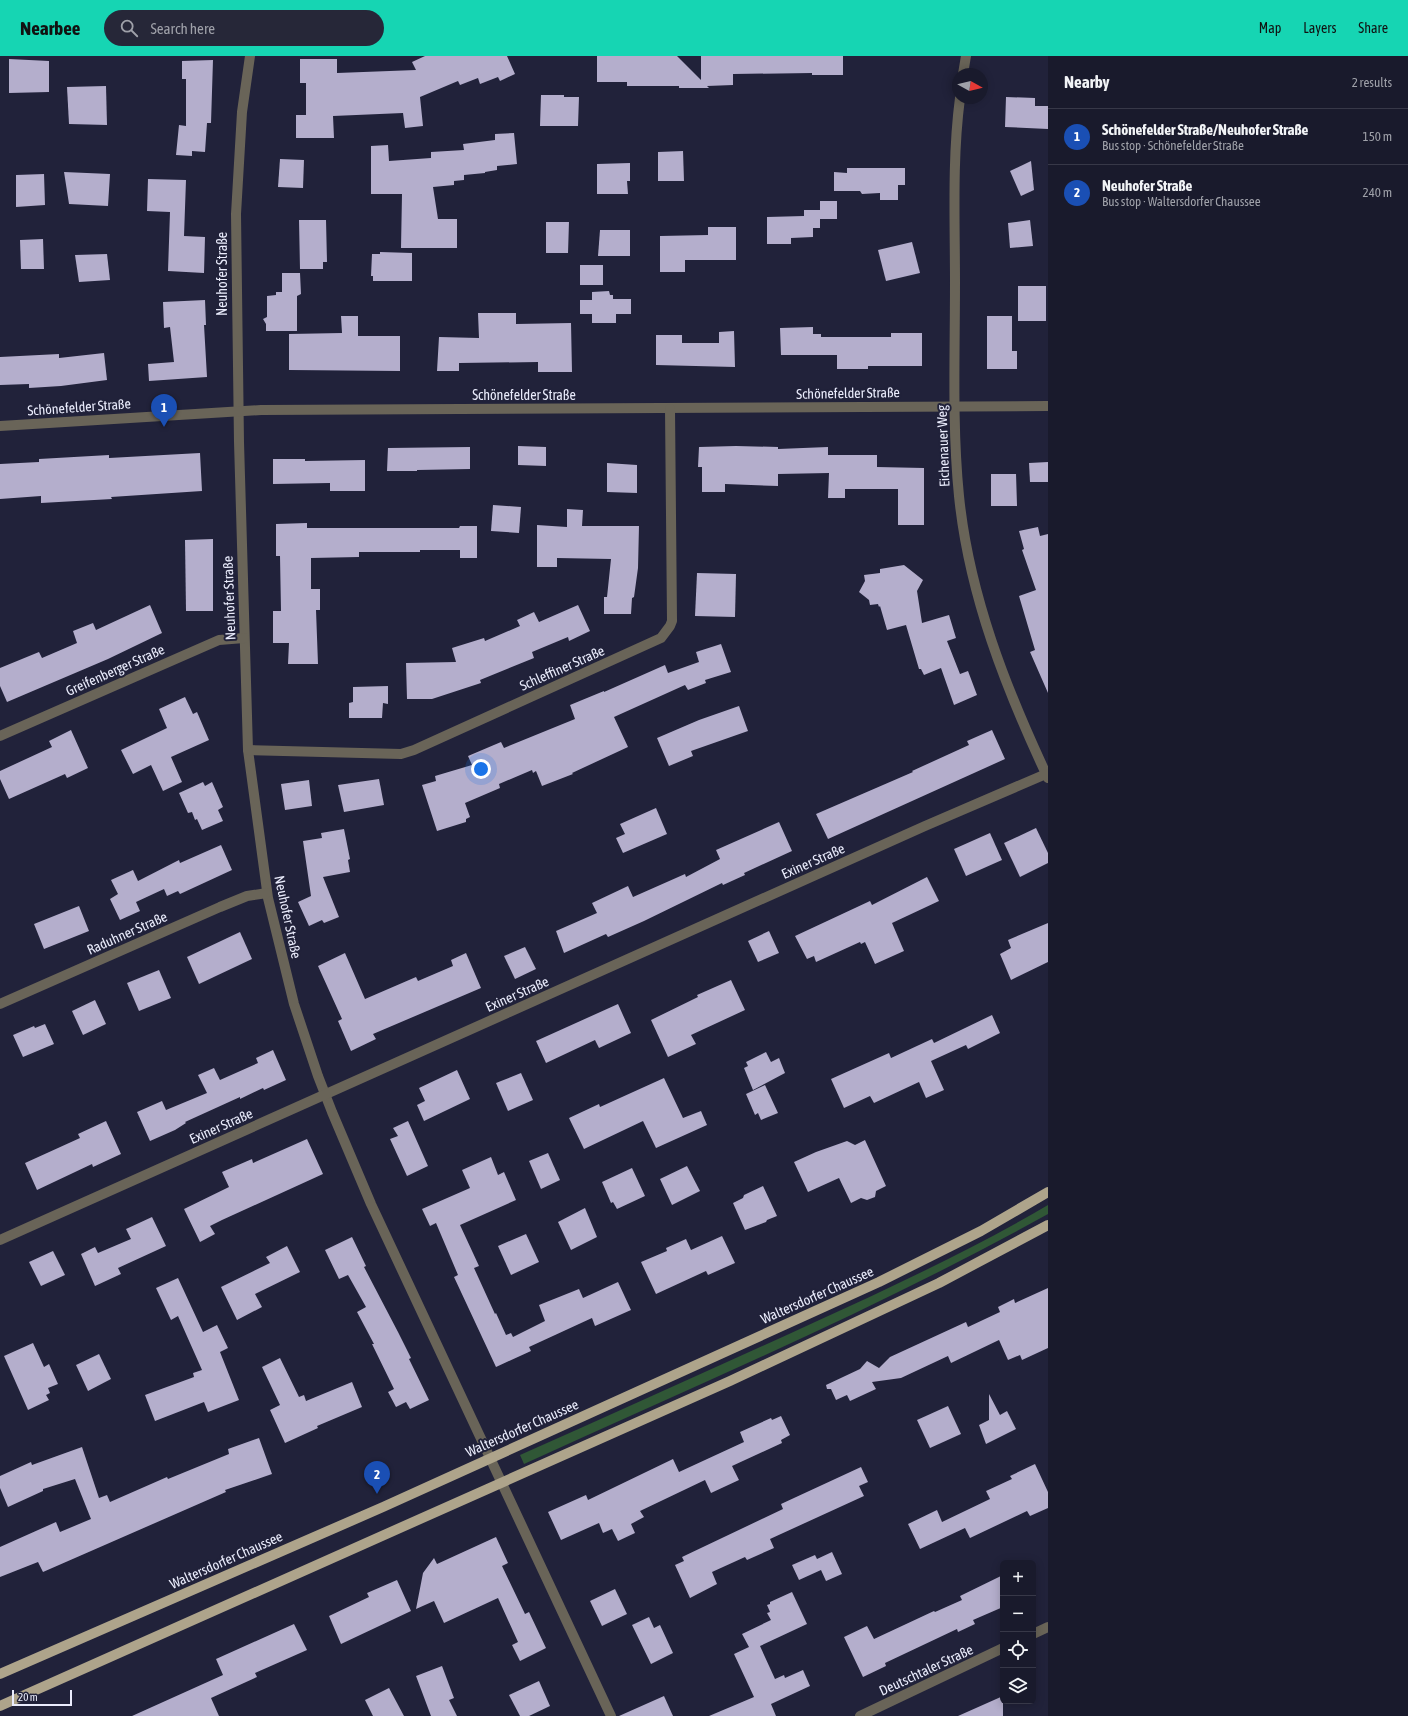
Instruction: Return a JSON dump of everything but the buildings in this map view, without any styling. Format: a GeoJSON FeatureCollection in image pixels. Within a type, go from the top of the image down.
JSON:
{"type":"FeatureCollection","features":[{"type":"Feature","properties":{"kind":"main road","name":"Waltersdorfer Chaussee"},"geometry":{"type":"LineString","coordinates":[[0,1674],[383,1506],[879,1282],[981,1231],[1048,1192]]}},
{"type":"Feature","properties":{"kind":"main road"},"geometry":{"type":"LineString","coordinates":[[0,1706],[730,1381],[939,1283],[1048,1225]]}},
{"type":"Feature","properties":{"kind":"street","name":"Neuhofer Straße"},"geometry":{"type":"LineString","coordinates":[[250,56],[242,112],[236,214],[238,412],[248,750],[267,893],[289,988],[325,1095],[371,1204],[611,1716]]}},
{"type":"Feature","properties":{"kind":"street"},"geometry":{"type":"LineString","coordinates":[[964,68],[966,56]]}},
{"type":"Feature","properties":{"kind":"street","name":"Eichenauer Weg"},"geometry":{"type":"LineString","coordinates":[[960,104],[955,182],[955,405],[959,497],[967,546],[978,597],[993,649],[1016,708],[1047,776]]}},
{"type":"Feature","properties":{"kind":"street","name":"Schönefelder Straße"},"geometry":{"type":"LineString","coordinates":[[0,426],[238,412],[670,409],[955,405],[1048,406]]}},
{"type":"Feature","properties":{"kind":"street","name":"Schleffiner Straße"},"geometry":{"type":"LineString","coordinates":[[248,750],[401,754],[414,750],[661,638],[672,621],[670,409]]}},
{"type":"Feature","properties":{"kind":"street","name":"Greifenberger Straße"},"geometry":{"type":"LineString","coordinates":[[0,736],[219,640],[244,638]]}},
{"type":"Feature","properties":{"kind":"street","name":"Exiner Straße"},"geometry":{"type":"LineString","coordinates":[[0,1240],[925,826],[1047,776]]}},
{"type":"Feature","properties":{"kind":"street","name":"Raduhner Straße"},"geometry":{"type":"LineString","coordinates":[[0,1004],[220,907],[247,896],[267,893]]}},
{"type":"Feature","properties":{"kind":"street"},"geometry":{"type":"LineString","coordinates":[[1036,1633],[1048,1627]]}},
{"type":"Feature","properties":{"kind":"street","name":"Deutschtaler Straße"},"geometry":{"type":"LineString","coordinates":[[860,1716],[1000,1649]]}},
{"type":"Feature","properties":{"kind":"green space"},"geometry":{"type":"Polygon","coordinates":[[[1048,1205],[1048,1214],[920,1281],[723,1375],[524,1464],[520,1455],[874,1295],[962,1252],[1048,1205]]]}},
{"type":"Feature","properties":{"kind":"place","name":"Schönefelder Straße/Neuhofer Straße"},"geometry":{"type":"Point","coordinates":[164,427]}},
{"type":"Feature","properties":{"kind":"place","name":"Neuhofer Straße"},"geometry":{"type":"Point","coordinates":[377,1494]}}]}
